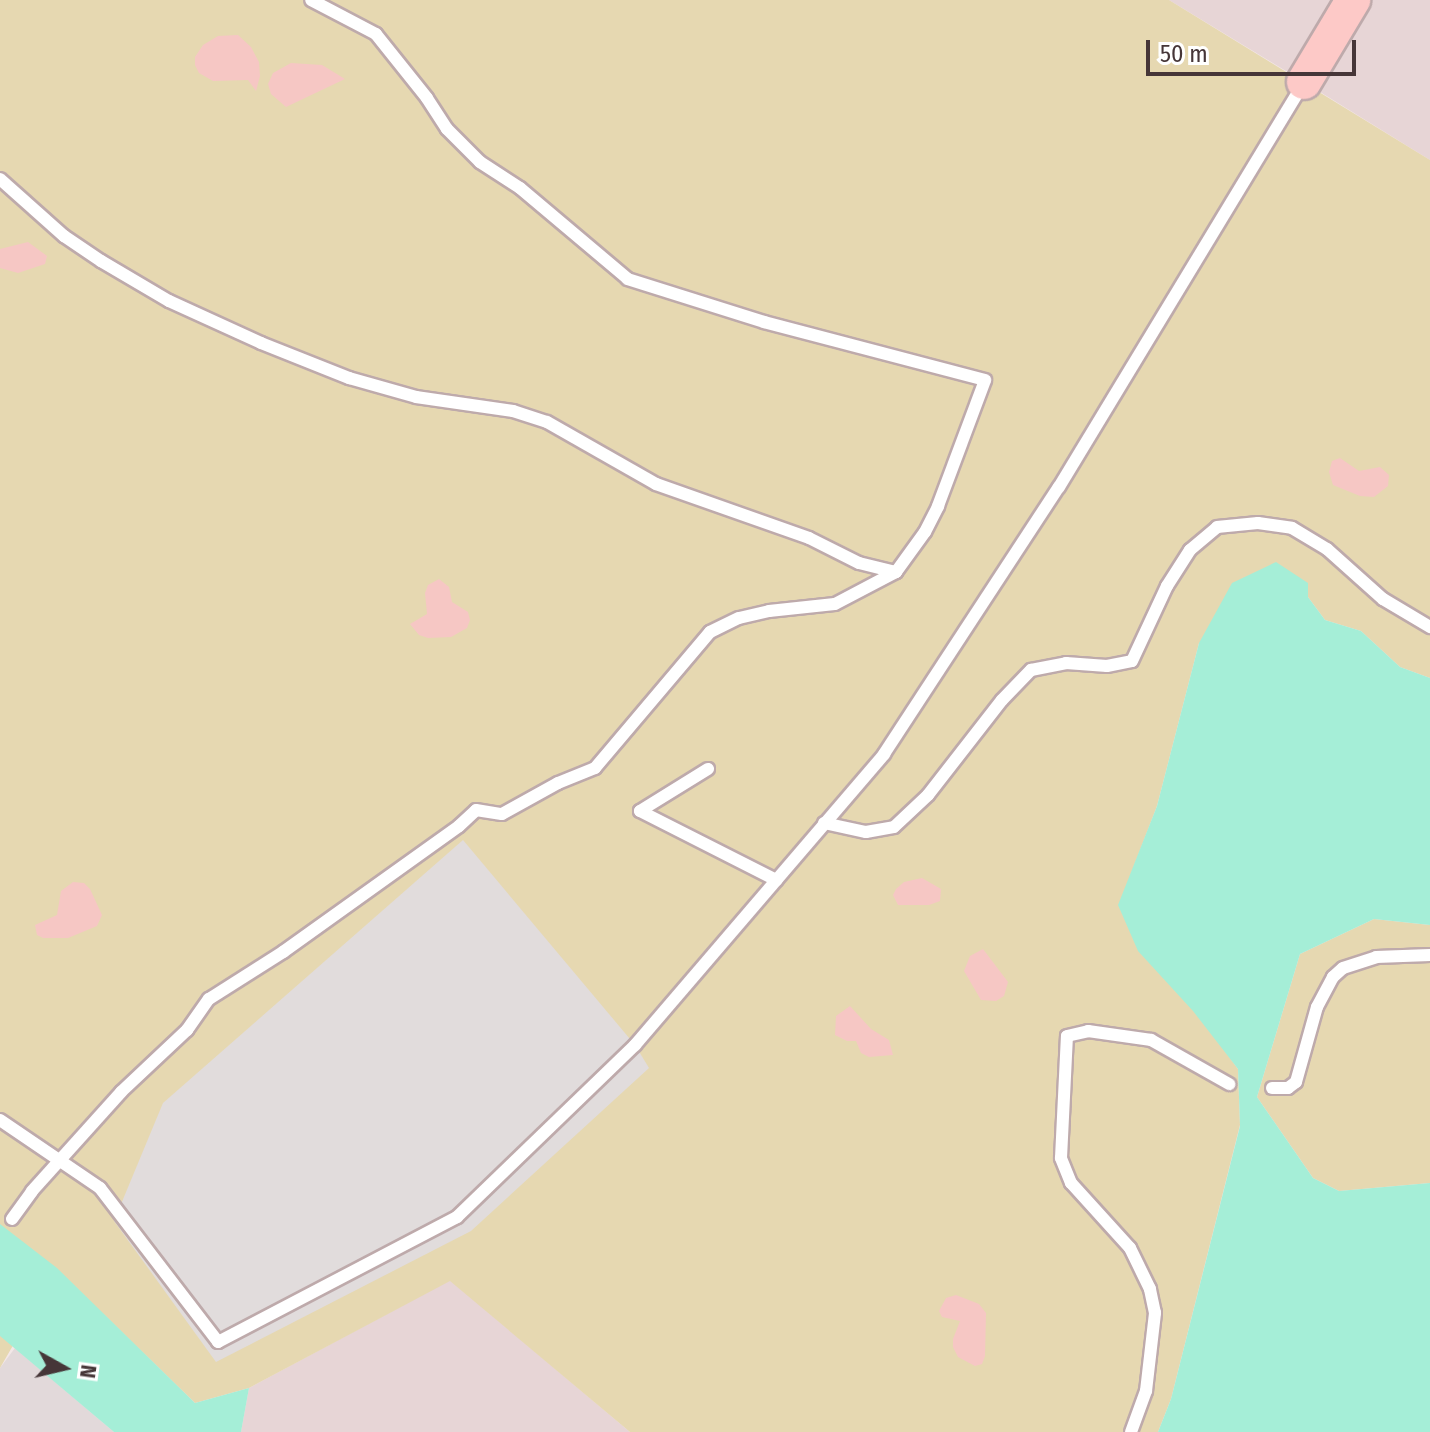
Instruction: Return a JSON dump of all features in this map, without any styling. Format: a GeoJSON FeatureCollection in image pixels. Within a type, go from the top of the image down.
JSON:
{"type":"FeatureCollection","features":[{"type":"Feature","properties":{"kind":"street"},"geometry":{"type":"LineString","coordinates":[[1304,82],[1353,0]]}},
{"type":"Feature","properties":{"kind":"lane"},"geometry":{"type":"LineString","coordinates":[[12,1219],[121,1092],[187,1030],[209,999],[283,952],[476,810],[502,814],[558,783],[595,768],[710,632],[739,618],[769,611],[835,604],[896,572],[925,532],[938,506],[985,380],[764,322],[628,279],[520,188],[480,162],[447,129],[376,34],[311,0]]}},
{"type":"Feature","properties":{"kind":"lane"},"geometry":{"type":"LineString","coordinates":[[0,1120],[100,1188],[218,1342],[457,1217],[635,1045],[884,754],[1059,487],[1304,82]]}},
{"type":"Feature","properties":{"kind":"lane"},"geometry":{"type":"LineString","coordinates":[[0,179],[64,236],[101,261],[169,301],[261,343],[349,378],[402,393],[513,411],[547,422],[656,484],[809,538],[859,563],[896,572]]}},
{"type":"Feature","properties":{"kind":"lane"},"geometry":{"type":"LineString","coordinates":[[824,823],[866,832],[894,827],[928,795],[1002,700],[1031,670],[1066,663],[1107,666],[1132,661],[1174,574],[1190,550],[1217,527],[1258,523],[1292,528],[1327,549],[1383,599],[1430,627]]}},
{"type":"Feature","properties":{"kind":"lane"},"geometry":{"type":"LineString","coordinates":[[708,769],[640,811],[776,880]]}},
{"type":"Feature","properties":{"kind":"lane"},"geometry":{"type":"LineString","coordinates":[[1272,1088],[1288,1088],[1296,1082],[1317,1007],[1326,987],[1343,968],[1376,957],[1430,955]]}},
{"type":"Feature","properties":{"kind":"lane"},"geometry":{"type":"LineString","coordinates":[[1131,1432],[1146,1391],[1155,1313],[1150,1289],[1130,1248],[1071,1183],[1061,1158],[1067,1036],[1088,1031],[1151,1040],[1175,1050],[1210,1076],[1229,1084]]}},
{"type":"Feature","properties":{"kind":"shaded area"},"geometry":{"type":"Polygon","coordinates":[[[0,0],[1169,0],[1430,160],[1430,678],[1400,667],[1361,631],[1325,620],[1308,597],[1199,643],[1157,806],[1119,905],[1238,1069],[1240,1125],[1171,1399],[1158,1432],[630,1432],[450,1281],[249,1388],[195,1403],[57,1269],[0,1368],[0,0]]]}},
{"type":"Feature","properties":{"kind":"shaded area"},"geometry":{"type":"Polygon","coordinates":[[[1169,0],[1430,0],[1430,160],[1304,82],[1169,0]]]}},
{"type":"Feature","properties":{"kind":"shaded area"},"geometry":{"type":"Polygon","coordinates":[[[1276,562],[1308,583],[1308,597],[1325,620],[1361,631],[1400,667],[1430,678],[1430,925],[1374,919],[1300,954],[1257,1097],[1313,1178],[1339,1191],[1430,1183],[1430,1432],[1158,1432],[1171,1399],[1240,1126],[1238,1069],[1193,1011],[1138,951],[1118,905],[1157,806],[1199,643],[1232,583],[1276,562]]]}},
{"type":"Feature","properties":{"kind":"shaded area"},"geometry":{"type":"Polygon","coordinates":[[[463,840],[635,1045],[649,1068],[471,1231],[216,1362],[114,1221],[163,1103],[463,840]]]}},
{"type":"Feature","properties":{"kind":"shaded area"},"geometry":{"type":"Polygon","coordinates":[[[1374,919],[1430,925],[1430,1183],[1339,1191],[1313,1178],[1257,1097],[1300,954],[1374,919]]]}},
{"type":"Feature","properties":{"kind":"shaded area"},"geometry":{"type":"Polygon","coordinates":[[[0,1224],[57,1268],[195,1403],[249,1388],[241,1432],[114,1432],[0,1336],[0,1224]]]}},
{"type":"Feature","properties":{"kind":"shaded area"},"geometry":{"type":"Polygon","coordinates":[[[450,1280],[630,1432],[241,1432],[249,1388],[450,1280]]]}},
{"type":"Feature","properties":{"kind":"shaded area"},"geometry":{"type":"Polygon","coordinates":[[[15,1348],[114,1432],[0,1432],[0,1368],[15,1348]]]}},
{"type":"Feature","properties":{"kind":"sand"},"geometry":{"type":"Polygon","coordinates":[[[238,35],[251,47],[259,62],[260,76],[256,91],[248,80],[213,81],[199,73],[195,65],[195,57],[203,45],[218,36],[238,35]]]}},
{"type":"Feature","properties":{"kind":"sand"},"geometry":{"type":"Polygon","coordinates":[[[291,63],[322,65],[345,79],[286,107],[271,94],[268,84],[273,73],[291,63]]]}},
{"type":"Feature","properties":{"kind":"sand"},"geometry":{"type":"Polygon","coordinates":[[[28,242],[47,256],[45,264],[18,273],[0,268],[0,249],[28,242]]]}},
{"type":"Feature","properties":{"kind":"sand"},"geometry":{"type":"Polygon","coordinates":[[[1340,458],[1359,471],[1380,467],[1389,475],[1388,486],[1374,497],[1360,496],[1333,485],[1329,472],[1332,461],[1340,458]]]}},
{"type":"Feature","properties":{"kind":"sand"},"geometry":{"type":"Polygon","coordinates":[[[439,579],[449,587],[452,602],[468,612],[470,620],[467,628],[451,637],[428,638],[419,635],[410,624],[427,614],[425,593],[428,585],[439,579]]]}},
{"type":"Feature","properties":{"kind":"sand"},"geometry":{"type":"Polygon","coordinates":[[[922,878],[941,889],[940,901],[929,905],[898,905],[893,895],[896,889],[904,882],[922,878]]]}},
{"type":"Feature","properties":{"kind":"sand"},"geometry":{"type":"Polygon","coordinates":[[[73,882],[84,883],[90,889],[102,915],[97,926],[68,938],[43,938],[37,935],[35,925],[57,915],[61,891],[73,882]]]}},
{"type":"Feature","properties":{"kind":"sand"},"geometry":{"type":"Polygon","coordinates":[[[983,949],[1008,982],[1004,996],[996,1001],[981,1000],[964,971],[970,956],[983,949]]]}},
{"type":"Feature","properties":{"kind":"sand"},"geometry":{"type":"Polygon","coordinates":[[[850,1006],[871,1029],[889,1040],[893,1055],[869,1057],[861,1053],[856,1041],[847,1041],[835,1035],[836,1016],[850,1006]]]}},
{"type":"Feature","properties":{"kind":"sand"},"geometry":{"type":"Polygon","coordinates":[[[956,1295],[979,1304],[986,1313],[982,1364],[975,1366],[958,1357],[953,1339],[960,1321],[942,1317],[939,1311],[946,1298],[956,1295]]]}}]}
